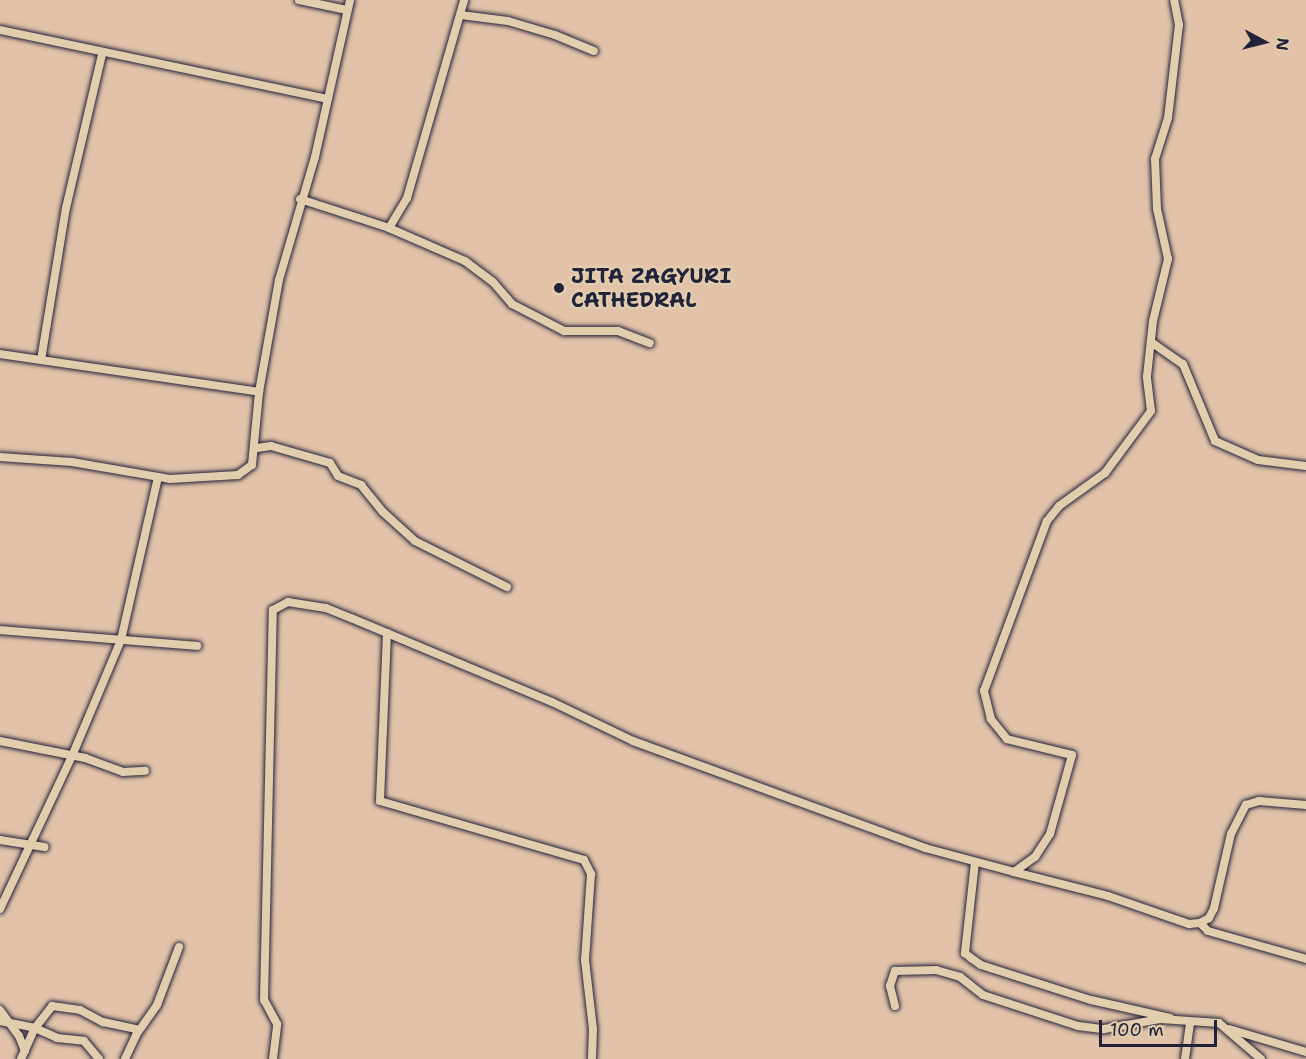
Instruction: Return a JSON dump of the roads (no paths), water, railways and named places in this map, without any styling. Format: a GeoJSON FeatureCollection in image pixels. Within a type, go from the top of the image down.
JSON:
{"type":"FeatureCollection","features":[{"type":"Feature","properties":{"kind":"street"},"geometry":{"type":"LineString","coordinates":[[299,0],[347,10]]}},
{"type":"Feature","properties":{"kind":"street"},"geometry":{"type":"LineString","coordinates":[[0,457],[72,462],[158,477],[238,475],[252,465],[257,448],[260,392],[279,280],[300,199],[315,158],[350,0]]}},
{"type":"Feature","properties":{"kind":"street"},"geometry":{"type":"LineString","coordinates":[[389,228],[407,198],[464,0]]}},
{"type":"Feature","properties":{"kind":"street"},"geometry":{"type":"LineString","coordinates":[[1014,872],[1035,857],[1050,834],[1072,755],[1007,739],[991,719],[986,685],[1047,521],[1059,506],[1105,473],[1149,417],[1151,342],[1168,259],[1155,183],[1155,159],[1168,118],[1179,26],[1174,0]]}},
{"type":"Feature","properties":{"kind":"street"},"geometry":{"type":"LineString","coordinates":[[461,15],[508,21],[555,34],[594,51]]}},
{"type":"Feature","properties":{"kind":"street"},"geometry":{"type":"LineString","coordinates":[[0,30],[102,54],[327,99]]}},
{"type":"Feature","properties":{"kind":"street"},"geometry":{"type":"LineString","coordinates":[[41,360],[64,218],[102,54]]}},
{"type":"Feature","properties":{"kind":"street"},"geometry":{"type":"LineString","coordinates":[[300,199],[389,228],[465,261],[513,304],[534,318],[572,333],[618,332],[650,343]]}},
{"type":"Feature","properties":{"kind":"street"},"geometry":{"type":"LineString","coordinates":[[1151,342],[1183,364],[1215,441],[1258,460],[1306,466]]}},
{"type":"Feature","properties":{"kind":"street"},"geometry":{"type":"LineString","coordinates":[[0,354],[260,392]]}},
{"type":"Feature","properties":{"kind":"street"},"geometry":{"type":"LineString","coordinates":[[257,448],[271,446],[330,463],[338,476],[361,485],[383,513],[415,542],[507,587]]}},
{"type":"Feature","properties":{"kind":"street"},"geometry":{"type":"LineString","coordinates":[[0,909],[72,756],[121,640],[158,477]]}},
{"type":"Feature","properties":{"kind":"street"},"geometry":{"type":"LineString","coordinates":[[273,1059],[277,1024],[264,1000],[273,610],[288,602],[326,608],[552,702],[633,741],[925,848],[1098,893],[1189,924],[1200,923],[1209,918],[1214,908],[1232,834],[1246,806],[1259,801],[1306,805]]}},
{"type":"Feature","properties":{"kind":"street"},"geometry":{"type":"LineString","coordinates":[[0,630],[197,646]]}},
{"type":"Feature","properties":{"kind":"street"},"geometry":{"type":"LineString","coordinates":[[387,633],[380,801],[584,860],[591,874],[585,960],[593,1029],[592,1059]]}},
{"type":"Feature","properties":{"kind":"street"},"geometry":{"type":"LineString","coordinates":[[0,741],[72,756],[123,772],[145,771]]}},
{"type":"Feature","properties":{"kind":"street"},"geometry":{"type":"LineString","coordinates":[[0,840],[44,847]]}},
{"type":"Feature","properties":{"kind":"street"},"geometry":{"type":"LineString","coordinates":[[975,862],[965,953],[971,958],[981,965],[1091,1000],[1176,1020]]}},
{"type":"Feature","properties":{"kind":"street"},"geometry":{"type":"LineString","coordinates":[[1200,923],[1208,931],[1306,959]]}},
{"type":"Feature","properties":{"kind":"street"},"geometry":{"type":"LineString","coordinates":[[125,1059],[136,1035],[157,1005],[179,946]]}},
{"type":"Feature","properties":{"kind":"street"},"geometry":{"type":"LineString","coordinates":[[895,1006],[891,977],[901,968],[924,972],[936,970],[960,977],[983,995],[1078,1026],[1104,1029],[1161,1019],[1212,1022],[1306,1052]]}},
{"type":"Feature","properties":{"kind":"street"},"geometry":{"type":"LineString","coordinates":[[23,1055],[35,1028],[52,1006],[60,1005],[103,1022],[135,1029]]}},
{"type":"Feature","properties":{"kind":"street"},"geometry":{"type":"LineString","coordinates":[[0,1010],[23,1055]]}},
{"type":"Feature","properties":{"kind":"street"},"geometry":{"type":"LineString","coordinates":[[4,1021],[35,1028],[57,1038],[84,1041],[99,1059]]}},
{"type":"Feature","properties":{"kind":"street"},"geometry":{"type":"LineString","coordinates":[[1185,1059],[1190,1022]]}},
{"type":"Feature","properties":{"kind":"street"},"geometry":{"type":"LineString","coordinates":[[1226,1028],[1261,1059]]}},
{"type":"Feature","properties":{"kind":"place","name":"JITA ZAGYURI CATHEDRAL"},"geometry":{"type":"Point","coordinates":[559,288]}}]}
